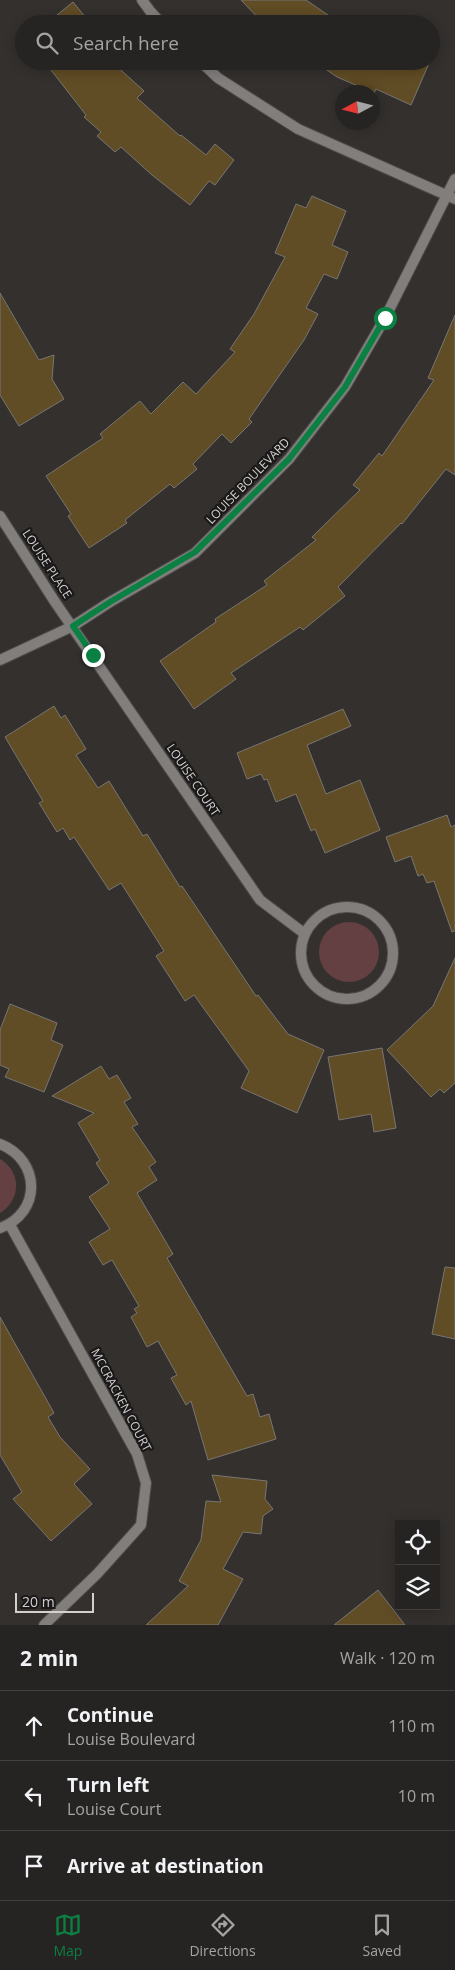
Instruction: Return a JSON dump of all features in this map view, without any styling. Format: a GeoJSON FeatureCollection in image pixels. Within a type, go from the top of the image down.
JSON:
{"type":"FeatureCollection","features":[{"type":"Feature","properties":{"kind":"street"},"geometry":{"type":"LineString","coordinates":[[142,0],[154,15]]}},
{"type":"Feature","properties":{"kind":"street"},"geometry":{"type":"LineString","coordinates":[[210,70],[218,78],[298,129],[450,198]]}},
{"type":"Feature","properties":{"kind":"street","name":"LOUISE BOULEVARD"},"geometry":{"type":"LineString","coordinates":[[0,660],[73,626],[195,552],[289,459],[345,387],[450,198],[455,179]]}},
{"type":"Feature","properties":{"kind":"street","name":"LOUISE PLACE"},"geometry":{"type":"LineString","coordinates":[[0,516],[73,626]]}},
{"type":"Feature","properties":{"kind":"street","name":"LOUISE COURT"},"geometry":{"type":"LineString","coordinates":[[73,626],[260,900],[304,934]]}},
{"type":"Feature","properties":{"kind":"street"},"geometry":{"type":"LineString","coordinates":[[354,906],[368,911],[381,920],[389,933],[393,947],[392,963],[387,977],[377,988],[364,996],[348,999],[333,997],[320,990],[309,979],[302,965],[301,949],[304,934],[324,912],[339,907],[354,906]]}},
{"type":"Feature","properties":{"kind":"street","name":"MCCRACKEN COURT"},"geometry":{"type":"LineString","coordinates":[[0,1144],[14,1151],[24,1162],[30,1175],[31,1189],[28,1203],[20,1215],[5,1226],[137,1454],[146,1483],[141,1525],[96,1574],[44,1625]]}},
{"type":"Feature","properties":{"kind":"shaded area"},"geometry":{"type":"Polygon","coordinates":[[[343,922],[355,922],[366,927],[374,935],[379,946],[377,964],[366,977],[355,982],[343,982],[332,977],[324,969],[319,958],[319,946],[324,935],[332,927],[343,922]]]}},
{"type":"Feature","properties":{"kind":"shaded area"},"geometry":{"type":"Polygon","coordinates":[[[0,1159],[12,1171],[16,1186],[12,1201],[0,1213],[0,1159]]]}},
{"type":"Feature","properties":{"kind":"building"},"geometry":{"type":"Polygon","coordinates":[[[241,0],[306,0],[328,15],[255,15],[241,0]]]}},
{"type":"Feature","properties":{"kind":"building"},"geometry":{"type":"Polygon","coordinates":[[[73,2],[84,15],[57,15],[73,2]]]}},
{"type":"Feature","properties":{"kind":"building"},"geometry":{"type":"Polygon","coordinates":[[[51,70],[121,70],[144,91],[137,98],[180,136],[206,155],[215,144],[234,160],[215,185],[209,181],[190,205],[121,147],[115,152],[97,136],[101,132],[84,117],[86,115],[51,70]]]}},
{"type":"Feature","properties":{"kind":"building"},"geometry":{"type":"Polygon","coordinates":[[[327,70],[426,70],[411,105],[380,91],[380,85],[356,85],[337,77],[327,70]]]}},
{"type":"Feature","properties":{"kind":"building"},"geometry":{"type":"Polygon","coordinates":[[[312,196],[346,211],[332,245],[348,252],[337,279],[324,274],[306,308],[318,314],[304,340],[249,419],[252,422],[231,443],[222,434],[193,464],[197,469],[174,488],[170,484],[125,520],[127,523],[89,548],[68,516],[71,514],[46,476],[103,438],[100,434],[140,401],[151,414],[183,382],[196,394],[235,352],[230,349],[254,314],[285,257],[275,253],[296,204],[306,208],[312,196]]]}},
{"type":"Feature","properties":{"kind":"building"},"geometry":{"type":"Polygon","coordinates":[[[0,293],[39,360],[54,355],[52,379],[64,399],[19,426],[0,395],[0,293]]]}},
{"type":"Feature","properties":{"kind":"building"},"geometry":{"type":"Polygon","coordinates":[[[455,315],[455,475],[446,469],[402,524],[338,587],[345,596],[303,630],[300,627],[231,673],[236,679],[194,709],[160,661],[216,622],[215,619],[267,585],[264,581],[316,540],[312,537],[360,490],[353,485],[379,453],[382,456],[434,380],[428,378],[455,315]]]}},
{"type":"Feature","properties":{"kind":"building"},"geometry":{"type":"Polygon","coordinates":[[[54,706],[61,718],[65,715],[86,749],[76,755],[98,788],[109,781],[143,836],[147,834],[180,887],[182,886],[256,996],[258,995],[288,1034],[324,1050],[297,1113],[241,1088],[249,1071],[194,995],[185,1001],[156,956],[164,951],[121,883],[109,890],[74,837],[70,840],[63,828],[57,832],[39,803],[43,801],[5,737],[54,706]]]}},
{"type":"Feature","properties":{"kind":"building"},"geometry":{"type":"Polygon","coordinates":[[[343,709],[351,726],[307,745],[326,794],[360,780],[380,830],[325,853],[315,829],[311,831],[296,794],[276,802],[267,779],[264,780],[261,774],[247,779],[237,753],[343,709]]]}},
{"type":"Feature","properties":{"kind":"building"},"geometry":{"type":"Polygon","coordinates":[[[447,815],[451,827],[455,825],[455,931],[452,932],[434,881],[427,883],[423,874],[418,876],[411,856],[395,862],[386,837],[447,815]]]}},
{"type":"Feature","properties":{"kind":"building"},"geometry":{"type":"Polygon","coordinates":[[[455,958],[455,1083],[444,1093],[440,1089],[431,1097],[387,1050],[433,1006],[455,958]]]}},
{"type":"Feature","properties":{"kind":"building"},"geometry":{"type":"Polygon","coordinates":[[[10,1004],[57,1023],[51,1040],[63,1045],[44,1092],[5,1077],[9,1069],[0,1065],[0,1030],[10,1004]]]}},
{"type":"Feature","properties":{"kind":"building"},"geometry":{"type":"Polygon","coordinates":[[[382,1048],[396,1128],[374,1132],[371,1114],[339,1120],[328,1057],[382,1048]]]}},
{"type":"Feature","properties":{"kind":"building"},"geometry":{"type":"Polygon","coordinates":[[[101,1066],[109,1079],[117,1075],[131,1098],[124,1102],[138,1124],[132,1127],[156,1162],[149,1167],[157,1180],[137,1193],[173,1254],[167,1258],[247,1396],[253,1394],[260,1417],[269,1414],[276,1439],[208,1460],[191,1401],[186,1405],[171,1378],[177,1375],[158,1341],[147,1347],[131,1317],[137,1313],[134,1309],[139,1306],[112,1260],[103,1265],[89,1242],[110,1229],[89,1197],[109,1183],[96,1163],[100,1160],[78,1123],[94,1113],[52,1096],[101,1066]]]}},
{"type":"Feature","properties":{"kind":"building"},"geometry":{"type":"Polygon","coordinates":[[[445,1267],[455,1268],[455,1339],[432,1334],[445,1267]]]}},
{"type":"Feature","properties":{"kind":"building"},"geometry":{"type":"Polygon","coordinates":[[[0,1317],[54,1413],[48,1417],[60,1437],[90,1469],[74,1484],[92,1504],[51,1541],[13,1499],[22,1492],[0,1455],[0,1317]]]}},
{"type":"Feature","properties":{"kind":"building"},"geometry":{"type":"Polygon","coordinates":[[[212,1475],[267,1481],[265,1499],[273,1509],[263,1516],[261,1534],[243,1532],[223,1569],[243,1579],[218,1625],[146,1625],[188,1586],[179,1581],[201,1540],[206,1501],[221,1502],[212,1475]]]}},
{"type":"Feature","properties":{"kind":"building"},"geometry":{"type":"Polygon","coordinates":[[[378,1590],[405,1625],[334,1625],[378,1590]]]}},
{"type":"Feature","properties":{"kind":"route"},"geometry":{"type":"LineString","coordinates":[[93,655],[73,626],[195,552],[289,459],[345,387],[385,318]]}}]}
